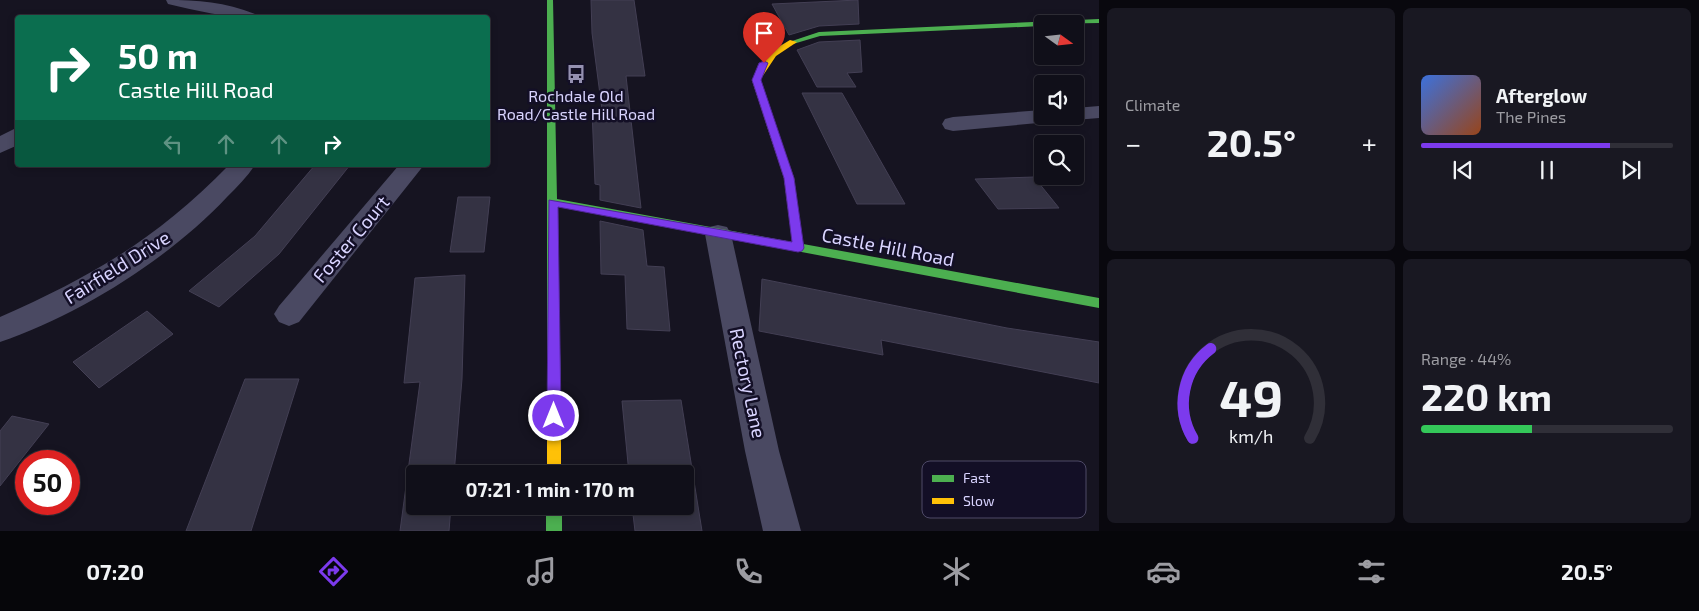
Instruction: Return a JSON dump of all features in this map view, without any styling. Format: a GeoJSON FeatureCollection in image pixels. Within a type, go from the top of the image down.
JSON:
{"type":"FeatureCollection","features":[{"type":"Feature","properties":{"kind":"street"},"geometry":{"type":"LineString","coordinates":[[174,0],[226,9],[241,15]]}},
{"type":"Feature","properties":{"kind":"street"},"geometry":{"type":"LineString","coordinates":[[550,0],[554,465]]}},
{"type":"Feature","properties":{"kind":"street"},"geometry":{"type":"LineString","coordinates":[[798,248],[789,178],[756,80],[764,63],[783,45],[796,39],[819,34],[1099,21]]}},
{"type":"Feature","properties":{"kind":"street"},"geometry":{"type":"LineString","coordinates":[[1084,113],[1099,112]]}},
{"type":"Feature","properties":{"kind":"street"},"geometry":{"type":"LineString","coordinates":[[954,124],[1034,117]]}},
{"type":"Feature","properties":{"kind":"street"},"geometry":{"type":"LineString","coordinates":[[0,125],[15,128]]}},
{"type":"Feature","properties":{"kind":"street"},"geometry":{"type":"LineString","coordinates":[[0,146],[15,136]]}},
{"type":"Feature","properties":{"kind":"street","name":"Fairfield Drive"},"geometry":{"type":"LineString","coordinates":[[0,330],[53,307],[143,255],[182,226],[241,167]]}},
{"type":"Feature","properties":{"kind":"street","name":"Foster Court"},"geometry":{"type":"LineString","coordinates":[[289,314],[410,167]]}},
{"type":"Feature","properties":{"kind":"street","name":"Castle Hill Road"},"geometry":{"type":"LineString","coordinates":[[552,202],[718,234],[1099,302]]}},
{"type":"Feature","properties":{"kind":"street","name":"Rectory Lane"},"geometry":{"type":"LineString","coordinates":[[718,234],[762,451],[782,531]]}},
{"type":"Feature","properties":{"kind":"street"},"geometry":{"type":"LineString","coordinates":[[554,515],[554,531]]}},
{"type":"Feature","properties":{"kind":"building"},"geometry":{"type":"Polygon","coordinates":[[[591,0],[634,0],[645,76],[626,76],[641,208],[600,200],[600,185],[595,184],[592,110],[602,110],[592,33],[591,0]]]}},
{"type":"Feature","properties":{"kind":"building"},"geometry":{"type":"Polygon","coordinates":[[[858,0],[859,24],[819,26],[789,35],[772,4],[858,0]]]}},
{"type":"Feature","properties":{"kind":"building"},"geometry":{"type":"Polygon","coordinates":[[[860,40],[862,72],[847,73],[856,87],[817,87],[797,50],[819,42],[860,40]]]}},
{"type":"Feature","properties":{"kind":"building"},"geometry":{"type":"Polygon","coordinates":[[[802,93],[842,93],[905,204],[857,204],[802,93]]]}},
{"type":"Feature","properties":{"kind":"building"},"geometry":{"type":"Polygon","coordinates":[[[313,167],[348,167],[279,254],[219,307],[189,291],[255,236],[313,167]]]}},
{"type":"Feature","properties":{"kind":"building"},"geometry":{"type":"Polygon","coordinates":[[[1034,177],[1034,185],[1040,185],[1059,208],[998,209],[975,179],[1034,177]]]}},
{"type":"Feature","properties":{"kind":"building"},"geometry":{"type":"Polygon","coordinates":[[[458,197],[490,197],[484,252],[450,252],[458,197]]]}},
{"type":"Feature","properties":{"kind":"building"},"geometry":{"type":"Polygon","coordinates":[[[600,221],[643,230],[647,266],[664,267],[670,331],[627,329],[625,275],[601,274],[600,221]]]}},
{"type":"Feature","properties":{"kind":"building"},"geometry":{"type":"Polygon","coordinates":[[[465,275],[462,379],[455,465],[409,465],[420,382],[404,383],[415,278],[465,275]]]}},
{"type":"Feature","properties":{"kind":"building"},"geometry":{"type":"Polygon","coordinates":[[[762,279],[1007,328],[1099,342],[1099,383],[881,340],[883,355],[759,331],[762,279]]]}},
{"type":"Feature","properties":{"kind":"building"},"geometry":{"type":"Polygon","coordinates":[[[147,311],[173,334],[99,388],[73,362],[147,311]]]}},
{"type":"Feature","properties":{"kind":"building"},"geometry":{"type":"Polygon","coordinates":[[[245,379],[299,379],[251,531],[186,531],[245,379]]]}},
{"type":"Feature","properties":{"kind":"building"},"geometry":{"type":"Polygon","coordinates":[[[681,400],[691,465],[628,465],[622,401],[681,400]]]}},
{"type":"Feature","properties":{"kind":"building"},"geometry":{"type":"Polygon","coordinates":[[[12,416],[49,424],[28,450],[15,450],[15,467],[0,486],[0,431],[12,416]]]}},
{"type":"Feature","properties":{"kind":"building"},"geometry":{"type":"Polygon","coordinates":[[[694,481],[702,531],[635,531],[633,515],[694,515],[694,481]]]}},
{"type":"Feature","properties":{"kind":"building"},"geometry":{"type":"Polygon","coordinates":[[[406,486],[406,515],[450,515],[449,531],[400,531],[406,486]]]}},
{"type":"Feature","properties":{"kind":"traffic: fast"},"geometry":{"type":"LineString","coordinates":[[550,0],[554,400]]}},
{"type":"Feature","properties":{"kind":"traffic: fast"},"geometry":{"type":"LineString","coordinates":[[793,42],[819,34],[1099,21]]}},
{"type":"Feature","properties":{"kind":"traffic: fast"},"geometry":{"type":"LineString","coordinates":[[553,202],[1099,303]]}},
{"type":"Feature","properties":{"kind":"traffic: fast"},"geometry":{"type":"LineString","coordinates":[[554,515],[554,531]]}},
{"type":"Feature","properties":{"kind":"traffic: slow"},"geometry":{"type":"LineString","coordinates":[[793,42],[773,54],[756,80],[789,178],[798,248]]}},
{"type":"Feature","properties":{"kind":"traffic: slow"},"geometry":{"type":"LineString","coordinates":[[554,400],[554,465]]}},
{"type":"Feature","properties":{"kind":"place","name":"Rochdale Old Road/Castle Hill Road"},"geometry":{"type":"Point","coordinates":[576,74]}},
{"type":"Feature","properties":{"kind":"route"},"geometry":{"type":"LineString","coordinates":[[554,416],[552,202],[798,248],[789,178],[756,80],[764,63]]}}]}
